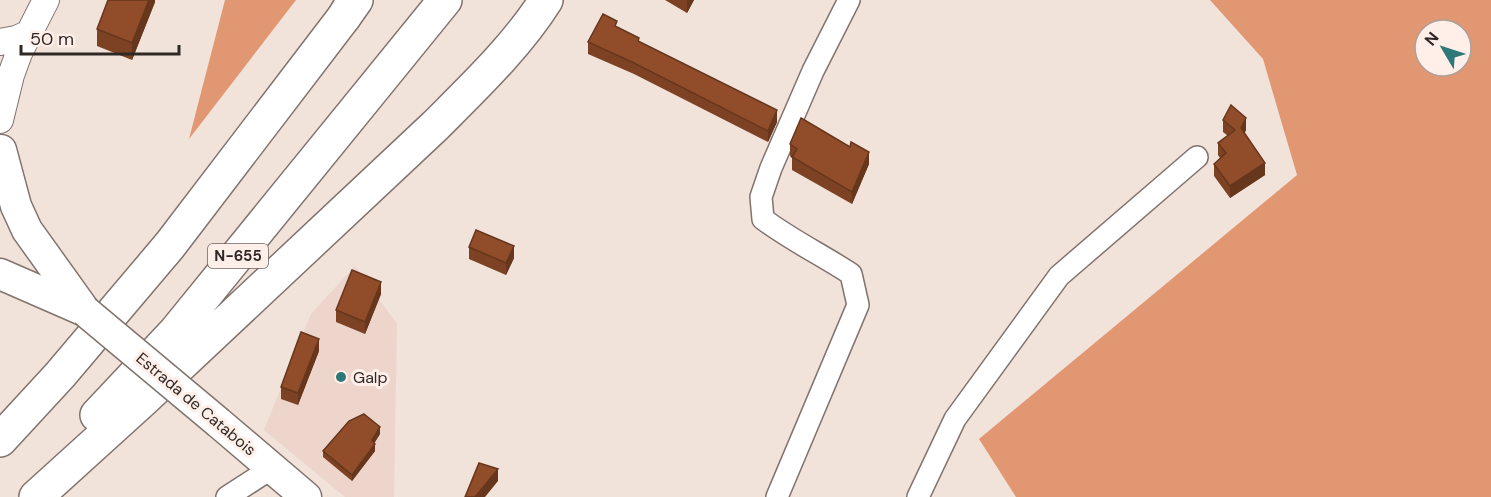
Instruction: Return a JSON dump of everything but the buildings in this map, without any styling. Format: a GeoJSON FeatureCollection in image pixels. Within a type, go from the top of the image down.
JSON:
{"type":"FeatureCollection","features":[{"type":"Feature","properties":{"kind":"highway","name":"N-655"},"geometry":{"type":"LineString","coordinates":[[13,497],[88,425],[176,331],[445,0]]}},
{"type":"Feature","properties":{"kind":"highway"},"geometry":{"type":"LineString","coordinates":[[36,497],[143,400],[435,126],[482,79],[538,13],[546,0]]}},
{"type":"Feature","properties":{"kind":"highway"},"geometry":{"type":"LineString","coordinates":[[0,440],[60,375],[170,245],[351,6]]}},
{"type":"Feature","properties":{"kind":"main road"},"geometry":{"type":"LineString","coordinates":[[0,137],[0,151],[16,206],[27,230],[86,311]]}},
{"type":"Feature","properties":{"kind":"main road"},"geometry":{"type":"LineString","coordinates":[[0,274],[86,311]]}},
{"type":"Feature","properties":{"kind":"main road","name":"Estrada de Catabois"},"geometry":{"type":"LineString","coordinates":[[86,311],[306,497]]}},
{"type":"Feature","properties":{"kind":"street"},"geometry":{"type":"LineString","coordinates":[[0,120],[11,75],[46,0]]}},
{"type":"Feature","properties":{"kind":"street"},"geometry":{"type":"LineString","coordinates":[[777,497],[858,304],[851,274],[787,237],[763,219],[760,197],[788,124],[849,0]]}},
{"type":"Feature","properties":{"kind":"street"},"geometry":{"type":"LineString","coordinates":[[0,42],[30,33]]}},
{"type":"Feature","properties":{"kind":"street"},"geometry":{"type":"LineString","coordinates":[[918,497],[955,419],[1059,276],[1197,157]]}},
{"type":"Feature","properties":{"kind":"street"},"geometry":{"type":"LineString","coordinates":[[227,497],[272,468]]}},
{"type":"Feature","properties":{"kind":"shaded area"},"geometry":{"type":"Polygon","coordinates":[[[225,0],[296,0],[189,139],[225,0]]]}},
{"type":"Feature","properties":{"kind":"shaded area"},"geometry":{"type":"Polygon","coordinates":[[[1210,0],[1491,0],[1491,497],[1016,497],[979,439],[1297,175],[1263,59],[1210,0]]]}},
{"type":"Feature","properties":{"kind":"shaded area","name":"Galp"},"geometry":{"type":"Polygon","coordinates":[[[355,266],[397,324],[394,497],[345,497],[264,430],[311,314],[355,266]]]}},
{"type":"Feature","properties":{"kind":"place","name":"Galp"},"geometry":{"type":"Point","coordinates":[341,377]}}]}
